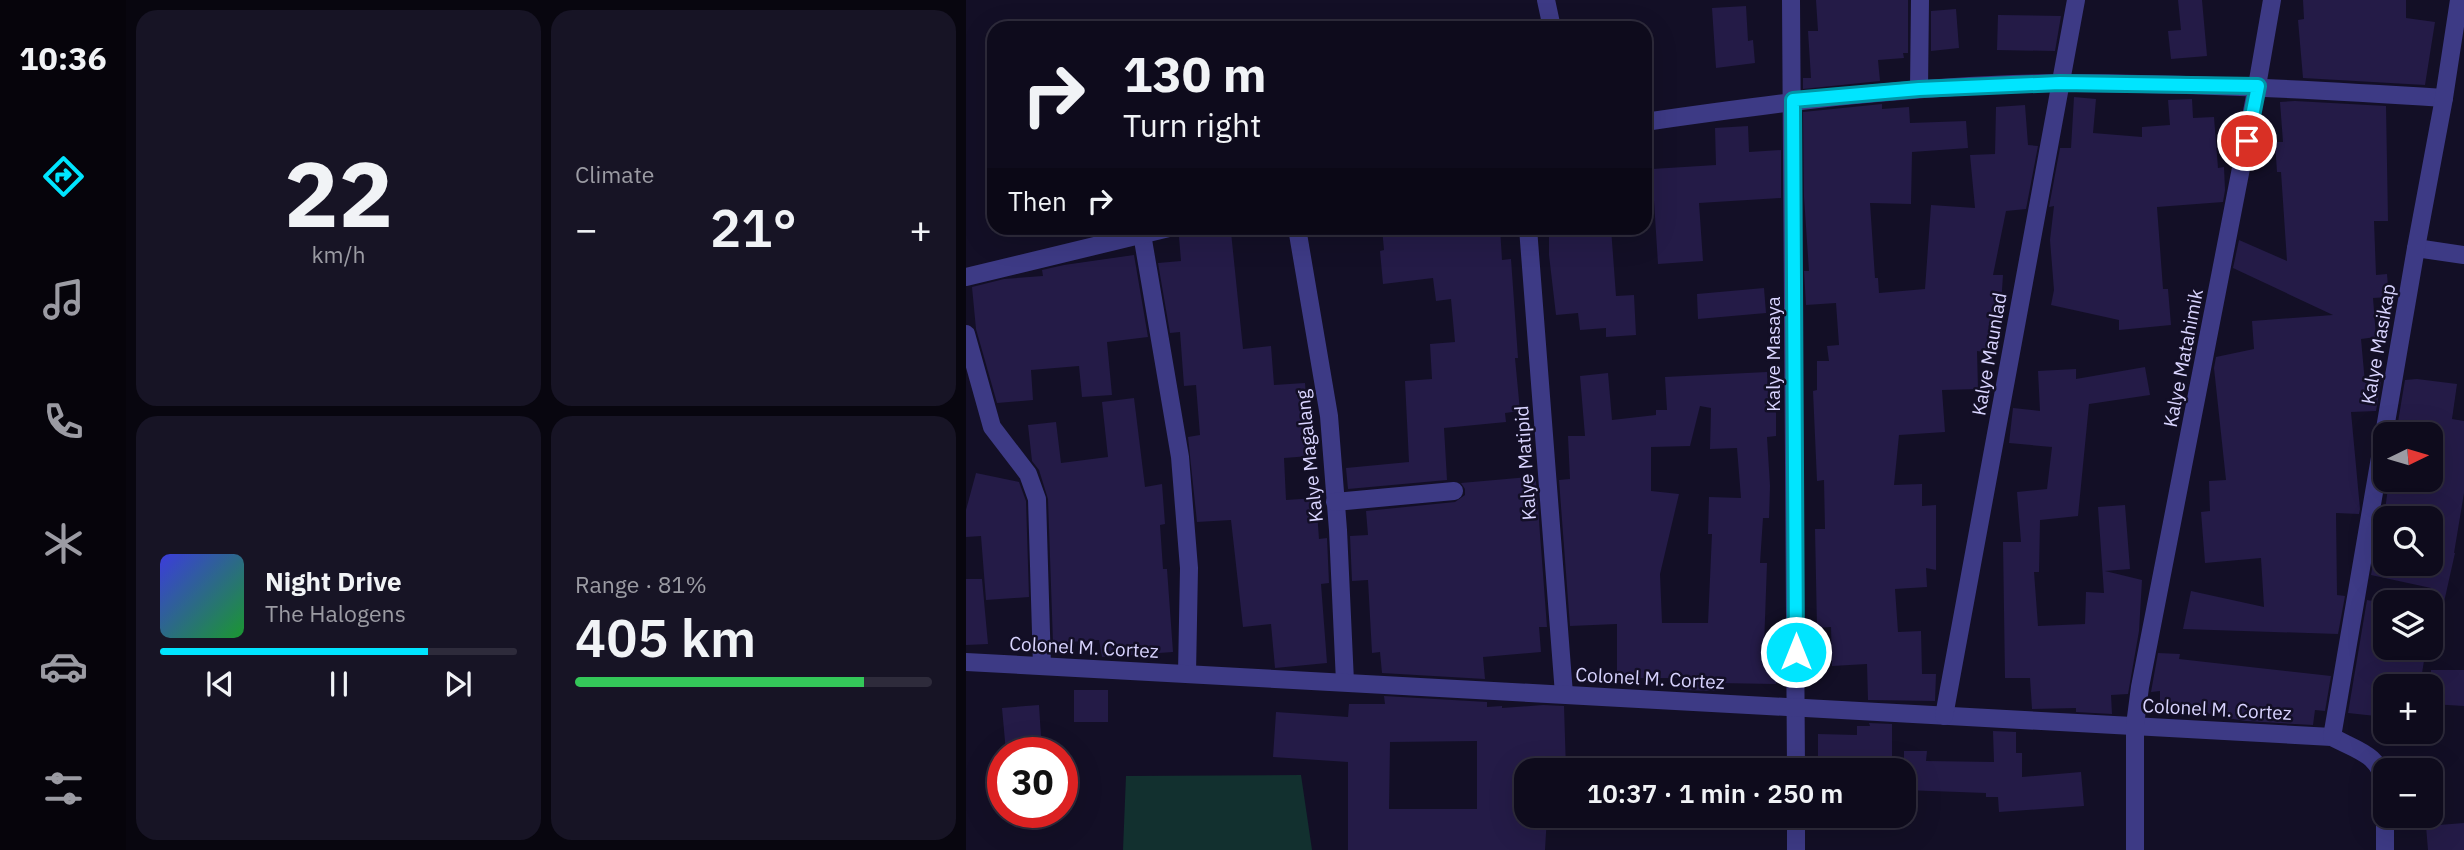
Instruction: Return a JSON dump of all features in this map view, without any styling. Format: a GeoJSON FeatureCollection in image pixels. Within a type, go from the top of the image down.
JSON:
{"type":"FeatureCollection","features":[{"type":"Feature","properties":{"kind":"street"},"geometry":{"type":"LineString","coordinates":[[1546,0],[1550,21]]}},
{"type":"Feature","properties":{"kind":"street","name":"Kalye Masaya"},"geometry":{"type":"LineString","coordinates":[[1791,0],[1796,758]]}},
{"type":"Feature","properties":{"kind":"street"},"geometry":{"type":"LineString","coordinates":[[1919,89],[1920,0]]}},
{"type":"Feature","properties":{"kind":"street","name":"Kalye Maunlad"},"geometry":{"type":"LineString","coordinates":[[1944,716],[2076,0]]}},
{"type":"Feature","properties":{"kind":"street","name":"Kalye Matahimik"},"geometry":{"type":"LineString","coordinates":[[2136,850],[2135,725],[2258,86],[2272,0]]}},
{"type":"Feature","properties":{"kind":"street","name":"Kalye Masikap"},"geometry":{"type":"LineString","coordinates":[[2332,737],[2459,0]]}},
{"type":"Feature","properties":{"kind":"street"},"geometry":{"type":"LineString","coordinates":[[1652,121],[1793,100],[1919,89],[2060,83],[2258,86],[2444,97]]}},
{"type":"Feature","properties":{"kind":"street"},"geometry":{"type":"LineString","coordinates":[[966,277],[1138,235]]}},
{"type":"Feature","properties":{"kind":"street"},"geometry":{"type":"LineString","coordinates":[[1142,235],[1180,457],[1189,568],[1187,673]]}},
{"type":"Feature","properties":{"kind":"street","name":"Kalye Magalang"},"geometry":{"type":"LineString","coordinates":[[1298,235],[1329,416],[1345,682]]}},
{"type":"Feature","properties":{"kind":"street","name":"Kalye Matipid"},"geometry":{"type":"LineString","coordinates":[[1529,235],[1563,694]]}},
{"type":"Feature","properties":{"kind":"street"},"geometry":{"type":"LineString","coordinates":[[2416,248],[2464,255]]}},
{"type":"Feature","properties":{"kind":"street"},"geometry":{"type":"LineString","coordinates":[[966,334],[992,427],[1028,474],[1037,499],[1042,666]]}},
{"type":"Feature","properties":{"kind":"street"},"geometry":{"type":"LineString","coordinates":[[1335,502],[1454,491]]}},
{"type":"Feature","properties":{"kind":"street","name":"Colonel M. Cortez"},"geometry":{"type":"LineString","coordinates":[[966,662],[2332,737]]}},
{"type":"Feature","properties":{"kind":"street"},"geometry":{"type":"LineString","coordinates":[[2332,737],[2375,758]]}},
{"type":"Feature","properties":{"kind":"street"},"geometry":{"type":"LineString","coordinates":[[1796,828],[1796,850]]}},
{"type":"Feature","properties":{"kind":"street"},"geometry":{"type":"LineString","coordinates":[[2385,828],[2385,850]]}},
{"type":"Feature","properties":{"kind":"green space"},"geometry":{"type":"Polygon","coordinates":[[[1301,775],[1312,850],[1123,850],[1126,776],[1301,775]]]}},
{"type":"Feature","properties":{"kind":"building"},"geometry":{"type":"Polygon","coordinates":[[[1816,0],[1908,0],[1908,53],[1903,53],[1904,58],[1878,60],[1880,81],[1803,89],[1803,78],[1811,78],[1808,31],[1818,31],[1816,0]]]}},
{"type":"Feature","properties":{"kind":"building"},"geometry":{"type":"Polygon","coordinates":[[[2178,0],[2202,0],[2207,56],[2171,59],[2168,31],[2181,30],[2178,0]]]}},
{"type":"Feature","properties":{"kind":"building"},"geometry":{"type":"Polygon","coordinates":[[[2303,0],[2406,0],[2406,18],[2435,22],[2425,85],[2303,78],[2298,20],[2304,19],[2303,0]]]}},
{"type":"Feature","properties":{"kind":"building"},"geometry":{"type":"Polygon","coordinates":[[[1746,6],[1748,41],[1753,40],[1755,63],[1716,68],[1712,8],[1746,6]]]}},
{"type":"Feature","properties":{"kind":"building"},"geometry":{"type":"Polygon","coordinates":[[[1956,9],[1959,48],[1931,51],[1931,11],[1956,9]]]}},
{"type":"Feature","properties":{"kind":"building"},"geometry":{"type":"Polygon","coordinates":[[[1998,15],[2061,16],[2055,51],[1997,50],[1998,15]]]}},
{"type":"Feature","properties":{"kind":"building"},"geometry":{"type":"Polygon","coordinates":[[[2074,97],[2096,99],[2093,133],[2142,137],[2142,127],[2170,125],[2168,100],[2192,99],[2193,118],[2214,117],[2218,168],[2224,167],[2223,202],[2157,207],[2163,289],[2168,289],[2171,325],[2119,330],[2119,320],[2051,305],[2054,290],[2050,240],[2054,206],[2049,207],[2060,148],[2071,148],[2074,97]]]}},
{"type":"Feature","properties":{"kind":"building"},"geometry":{"type":"Polygon","coordinates":[[[2280,102],[2386,106],[2388,221],[2374,221],[2376,275],[2387,274],[2389,297],[2373,298],[2376,337],[2361,339],[2365,383],[2381,382],[2376,411],[2351,412],[2360,509],[2359,514],[2336,513],[2337,595],[2345,596],[2338,634],[2183,629],[2191,591],[2264,607],[2261,558],[2205,563],[2201,512],[2210,511],[2209,481],[2226,480],[2214,368],[2216,357],[2254,349],[2252,321],[2333,315],[2233,268],[2239,240],[2287,261],[2281,172],[2277,172],[2275,142],[2283,142],[2280,102]]]}},
{"type":"Feature","properties":{"kind":"building"},"geometry":{"type":"Polygon","coordinates":[[[1882,104],[1882,109],[1909,107],[1910,123],[1966,121],[1968,148],[1912,152],[1911,204],[1870,203],[1875,278],[1878,278],[1879,293],[1925,289],[1931,205],[1975,208],[1970,155],[1995,154],[1996,107],[2025,105],[2028,145],[2038,146],[2026,209],[2006,211],[1993,275],[2003,275],[2001,305],[1993,353],[1977,351],[1978,389],[1942,390],[1945,432],[1899,435],[1894,485],[1922,484],[1922,506],[1936,505],[1936,570],[1926,568],[1927,587],[1895,589],[1898,632],[1921,631],[1922,674],[1936,674],[1935,701],[1868,700],[1867,664],[1832,666],[1831,627],[1817,628],[1815,529],[1825,529],[1824,480],[1817,481],[1813,391],[1817,390],[1817,361],[1829,361],[1827,346],[1839,345],[1836,303],[1806,305],[1804,271],[1809,271],[1804,197],[1803,112],[1882,104]]]}},
{"type":"Feature","properties":{"kind":"building"},"geometry":{"type":"Polygon","coordinates":[[[1748,126],[1749,152],[1781,150],[1781,198],[1699,203],[1703,261],[1658,264],[1652,169],[1716,165],[1715,128],[1748,126]]]}},
{"type":"Feature","properties":{"kind":"building"},"geometry":{"type":"Polygon","coordinates":[[[1231,235],[1243,349],[1271,346],[1274,385],[1305,383],[1310,456],[1284,458],[1286,500],[1316,498],[1319,539],[1327,538],[1329,583],[1321,584],[1327,663],[1275,668],[1271,624],[1243,627],[1231,520],[1197,522],[1188,437],[1200,435],[1196,385],[1184,386],[1180,332],[1170,333],[1158,263],[1181,261],[1179,237],[1231,235]]]}},
{"type":"Feature","properties":{"kind":"building"},"geometry":{"type":"Polygon","coordinates":[[[1383,235],[1500,235],[1502,260],[1511,259],[1520,411],[1505,413],[1506,422],[1444,428],[1447,480],[1348,489],[1346,468],[1409,462],[1405,381],[1432,379],[1430,344],[1455,342],[1451,299],[1436,301],[1433,278],[1383,284],[1380,251],[1384,250],[1383,235]]]}},
{"type":"Feature","properties":{"kind":"building"},"geometry":{"type":"Polygon","coordinates":[[[1549,235],[1612,235],[1616,296],[1634,295],[1636,335],[1606,337],[1606,328],[1580,330],[1578,313],[1556,315],[1549,235]]]}},
{"type":"Feature","properties":{"kind":"building"},"geometry":{"type":"Polygon","coordinates":[[[1134,255],[1148,337],[1107,342],[1112,395],[1082,397],[1079,366],[1031,370],[1033,400],[997,403],[976,329],[972,287],[1004,279],[1043,276],[1042,270],[1064,265],[1134,255]]]}},
{"type":"Feature","properties":{"kind":"building"},"geometry":{"type":"Polygon","coordinates":[[[1764,288],[1766,313],[1698,319],[1697,294],[1764,288]]]}},
{"type":"Feature","properties":{"kind":"building"},"geometry":{"type":"Polygon","coordinates":[[[2145,367],[2150,395],[2089,404],[2078,516],[2040,520],[2039,572],[2034,572],[2038,626],[2085,624],[2086,592],[2104,593],[2098,507],[2125,505],[2130,569],[2105,571],[2142,580],[2139,631],[2128,694],[2111,695],[2112,714],[2076,712],[2076,708],[2032,709],[2030,678],[2005,678],[2003,542],[2021,542],[2017,492],[2047,489],[2052,447],[2009,443],[2013,408],[2040,411],[2038,371],[2076,369],[2076,379],[2145,367]]]}},
{"type":"Feature","properties":{"kind":"building"},"geometry":{"type":"Polygon","coordinates":[[[1767,372],[1768,394],[1773,393],[1776,413],[1776,436],[1767,437],[1769,518],[1763,518],[1760,563],[1767,563],[1764,647],[1777,647],[1776,684],[1717,683],[1717,691],[1681,690],[1681,678],[1617,678],[1617,624],[1570,626],[1559,480],[1570,479],[1568,436],[1585,436],[1580,376],[1608,373],[1612,420],[1656,415],[1656,410],[1667,410],[1665,377],[1767,372]],[[1700,406],[1690,446],[1651,447],[1651,491],[1679,494],[1660,574],[1662,623],[1708,623],[1712,534],[1708,534],[1709,497],[1741,498],[1737,448],[1710,449],[1711,408],[1700,406]]]}},
{"type":"Feature","properties":{"kind":"building"},"geometry":{"type":"Polygon","coordinates":[[[2405,380],[2457,384],[2452,419],[2464,421],[2464,493],[2443,607],[2443,590],[2431,590],[2376,576],[2443,576],[2443,506],[2386,506],[2387,492],[2443,492],[2443,422],[2398,422],[2405,380]]]}},
{"type":"Feature","properties":{"kind":"building"},"geometry":{"type":"Polygon","coordinates":[[[1134,398],[1145,487],[1162,484],[1165,524],[1160,525],[1163,569],[1167,569],[1173,652],[1102,657],[1099,640],[1053,643],[1048,499],[1039,470],[1032,461],[1028,425],[1056,422],[1061,463],[1108,457],[1102,402],[1134,398]]]}},
{"type":"Feature","properties":{"kind":"building"},"geometry":{"type":"Polygon","coordinates":[[[976,473],[1019,482],[1026,501],[1029,597],[986,600],[981,536],[966,537],[966,510],[976,473]]]}},
{"type":"Feature","properties":{"kind":"building"},"geometry":{"type":"Polygon","coordinates":[[[1528,477],[1528,482],[1536,481],[1547,627],[1539,627],[1541,652],[1483,657],[1485,679],[1382,673],[1380,652],[1372,653],[1368,580],[1352,581],[1350,536],[1368,535],[1366,511],[1455,502],[1465,495],[1461,483],[1528,477]]]}},
{"type":"Feature","properties":{"kind":"building"},"geometry":{"type":"Polygon","coordinates":[[[966,579],[982,579],[988,644],[966,645],[966,579]]]}},
{"type":"Feature","properties":{"kind":"building"},"geometry":{"type":"Polygon","coordinates":[[[2367,600],[2373,601],[2373,660],[2424,660],[2422,674],[2373,674],[2373,716],[2348,713],[2367,600]]]}},
{"type":"Feature","properties":{"kind":"building"},"geometry":{"type":"Polygon","coordinates":[[[2158,653],[2180,654],[2179,659],[2331,676],[2325,711],[2315,710],[2313,725],[2246,721],[2227,718],[2227,715],[2160,710],[2160,691],[2151,692],[2158,653]]]}},
{"type":"Feature","properties":{"kind":"building"},"geometry":{"type":"Polygon","coordinates":[[[2431,670],[2464,670],[2464,706],[2443,705],[2443,674],[2431,674],[2431,670]]]}},
{"type":"Feature","properties":{"kind":"building"},"geometry":{"type":"Polygon","coordinates":[[[1074,690],[1108,690],[1108,722],[1074,722],[1074,690]]]}},
{"type":"Feature","properties":{"kind":"building"},"geometry":{"type":"Polygon","coordinates":[[[1384,696],[1487,702],[1487,707],[1502,708],[1564,706],[1566,758],[1514,758],[1514,828],[1546,828],[1545,850],[1348,850],[1348,762],[1273,757],[1276,712],[1348,717],[1349,704],[1385,704],[1384,696]],[[1477,741],[1390,742],[1389,809],[1477,809],[1477,741]]]}},
{"type":"Feature","properties":{"kind":"building"},"geometry":{"type":"Polygon","coordinates":[[[1039,705],[1041,737],[1005,737],[1002,708],[1039,705]]]}},
{"type":"Feature","properties":{"kind":"building"},"geometry":{"type":"Polygon","coordinates":[[[1869,723],[1892,724],[1892,758],[1818,758],[1818,734],[1857,735],[1857,726],[1870,726],[1869,723]]]}},
{"type":"Feature","properties":{"kind":"building"},"geometry":{"type":"Polygon","coordinates":[[[1993,731],[2016,732],[2016,753],[2022,753],[2022,777],[2081,772],[2084,806],[1999,812],[1998,797],[1986,797],[1986,793],[1916,790],[1916,758],[1904,758],[1904,751],[1927,751],[1926,761],[1994,762],[1993,731]]]}},
{"type":"Feature","properties":{"kind":"building"},"geometry":{"type":"Polygon","coordinates":[[[2464,823],[2464,850],[2428,850],[2426,828],[2443,828],[2443,825],[2464,823]]]}},
{"type":"Feature","properties":{"kind":"route"},"geometry":{"type":"LineString","coordinates":[[1796,652],[1793,100],[1919,89],[2060,83],[2258,86],[2247,141]]}}]}
